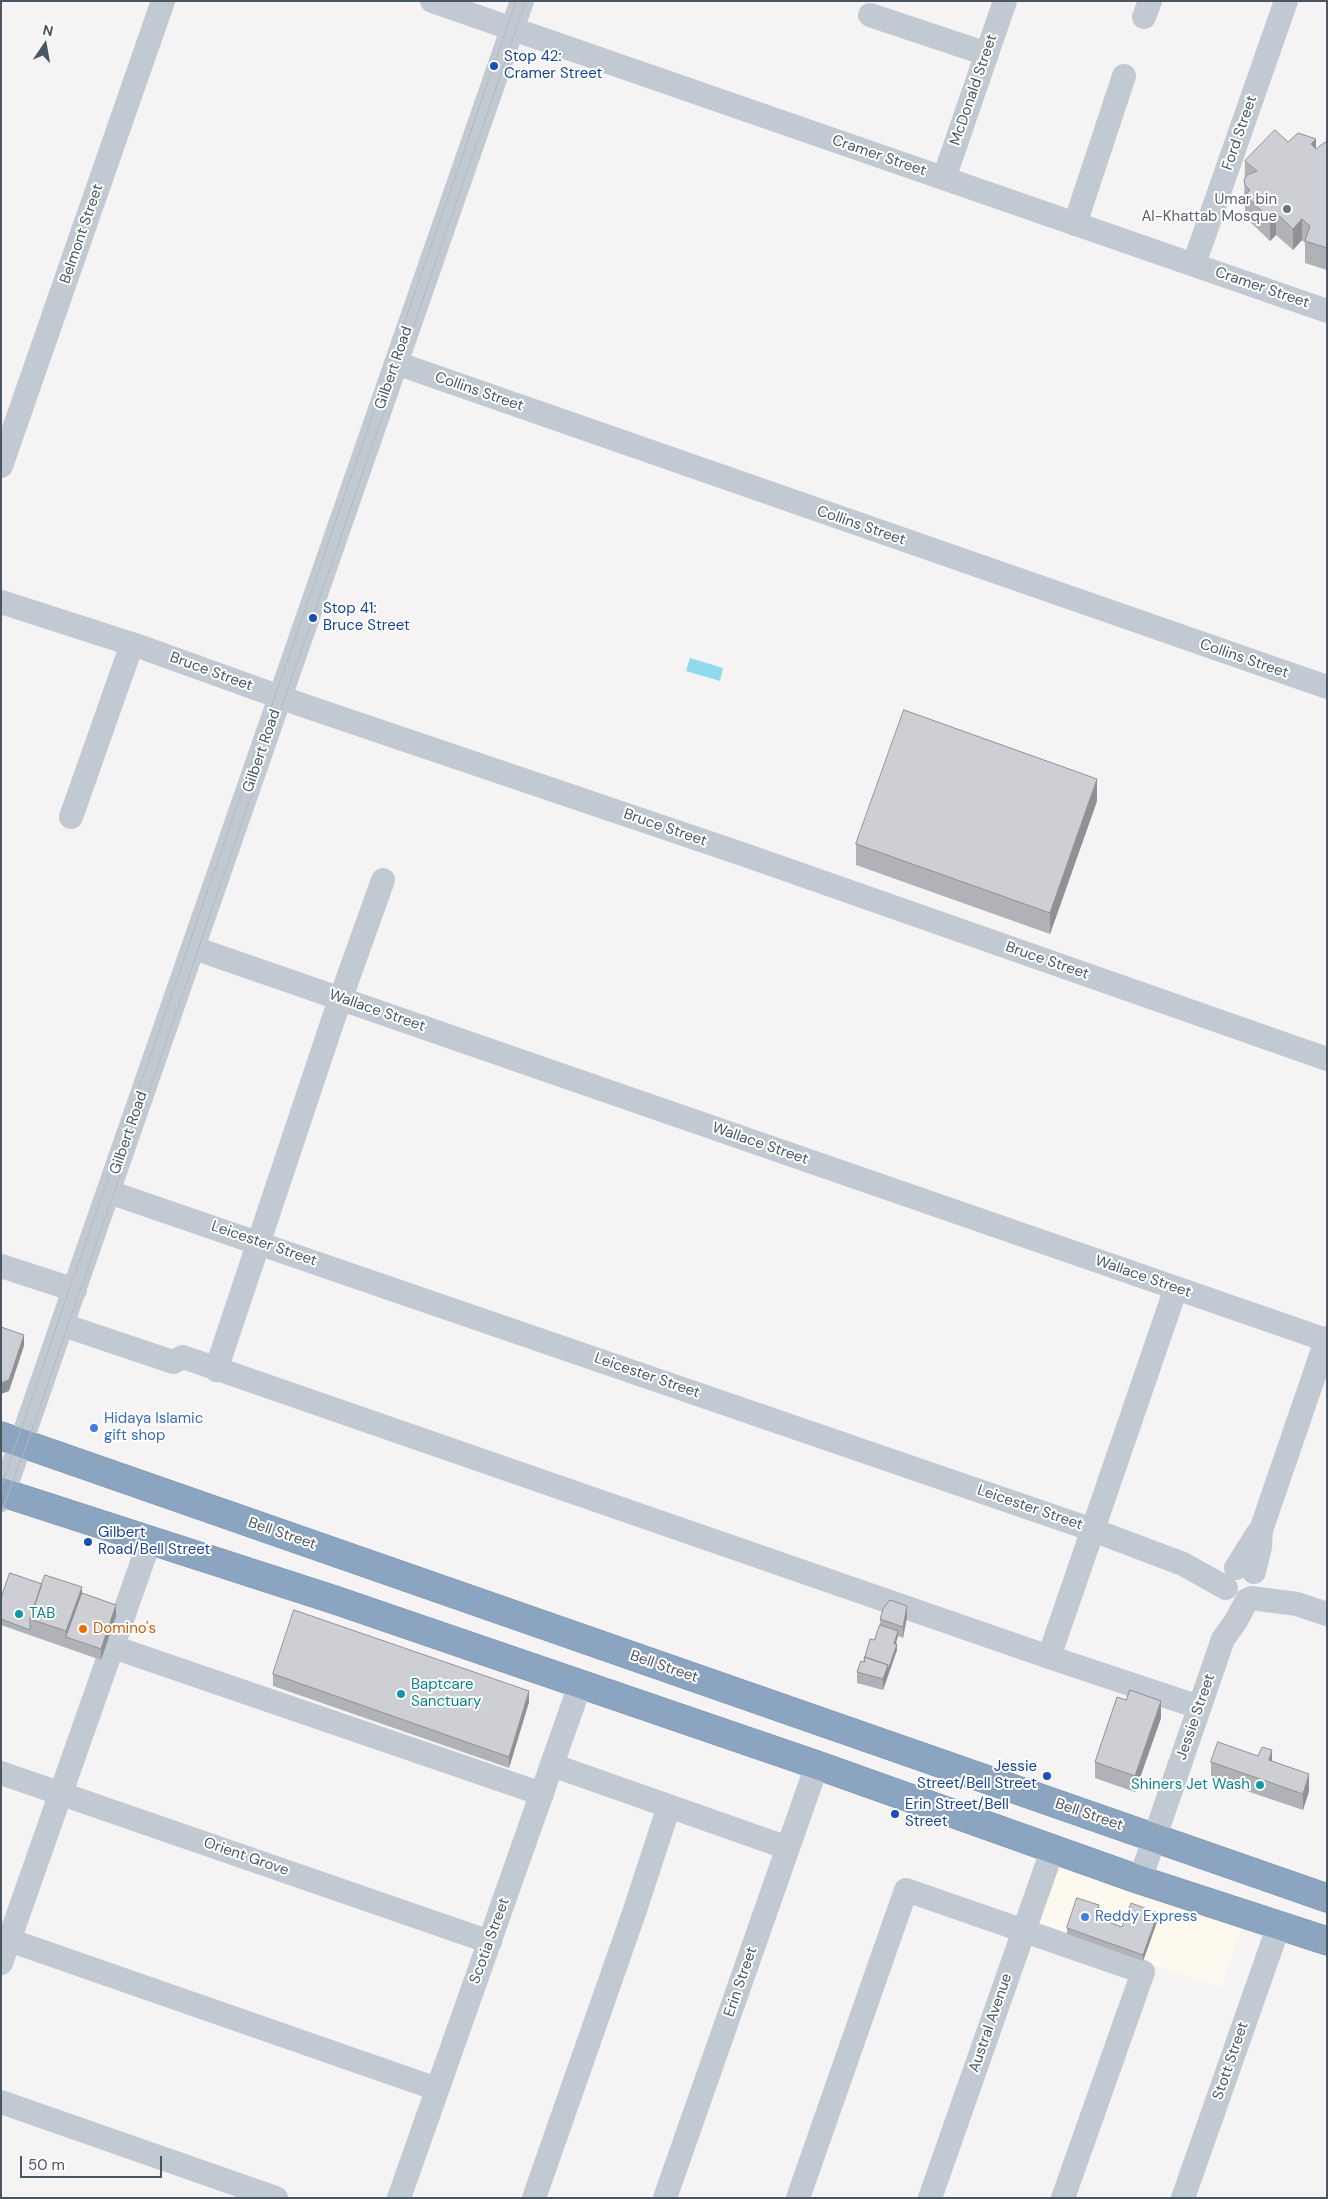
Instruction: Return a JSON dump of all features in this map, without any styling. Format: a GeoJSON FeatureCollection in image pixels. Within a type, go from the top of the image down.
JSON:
{"type":"FeatureCollection","features":[{"type":"Feature","properties":{"kind":"highway","name":"Bell Street"},"geometry":{"type":"LineString","coordinates":[[12,1440],[1327,1898]]}},
{"type":"Feature","properties":{"kind":"highway"},"geometry":{"type":"LineString","coordinates":[[2,1495],[336,1600],[817,1765],[1140,1880],[1327,1941]]}},
{"type":"Feature","properties":{"kind":"street","name":"Belmont Street"},"geometry":{"type":"LineString","coordinates":[[1,466],[163,1]]}},
{"type":"Feature","properties":{"kind":"street","name":"Cramer Street"},"geometry":{"type":"LineString","coordinates":[[432,1],[1327,311]]}},
{"type":"Feature","properties":{"kind":"street","name":"Gilbert Road"},"geometry":{"type":"LineString","coordinates":[[2,1495],[12,1440],[63,1325],[522,1]]}},
{"type":"Feature","properties":{"kind":"street","name":"McDonald Street"},"geometry":{"type":"LineString","coordinates":[[944,178],[1005,1]]}},
{"type":"Feature","properties":{"kind":"street","name":"Ford Street"},"geometry":{"type":"LineString","coordinates":[[1194,264],[1286,1]]}},
{"type":"Feature","properties":{"kind":"street"},"geometry":{"type":"LineString","coordinates":[[870,15],[987,54]]}},
{"type":"Feature","properties":{"kind":"street"},"geometry":{"type":"LineString","coordinates":[[1076,224],[1124,76]]}},
{"type":"Feature","properties":{"kind":"street","name":"Collins Street"},"geometry":{"type":"LineString","coordinates":[[396,363],[1327,687]]}},
{"type":"Feature","properties":{"kind":"street","name":"Bruce Street"},"geometry":{"type":"LineString","coordinates":[[1,602],[132,644],[280,697],[727,849],[1327,1060]]}},
{"type":"Feature","properties":{"kind":"street"},"geometry":{"type":"LineString","coordinates":[[71,817],[132,644]]}},
{"type":"Feature","properties":{"kind":"street"},"geometry":{"type":"LineString","coordinates":[[216,1370],[341,998],[384,880]]}},
{"type":"Feature","properties":{"kind":"street","name":"Wallace Street"},"geometry":{"type":"LineString","coordinates":[[194,948],[1326,1339]]}},
{"type":"Feature","properties":{"kind":"street","name":"Leicester Street"},"geometry":{"type":"LineString","coordinates":[[109,1192],[1093,1530],[1327,1614]]}},
{"type":"Feature","properties":{"kind":"street"},"geometry":{"type":"LineString","coordinates":[[1,1266],[75,1290]]}},
{"type":"Feature","properties":{"kind":"street"},"geometry":{"type":"LineString","coordinates":[[1049,1657],[1176,1288]]}},
{"type":"Feature","properties":{"kind":"street"},"geometry":{"type":"LineString","coordinates":[[63,1325],[173,1362],[183,1357],[1049,1657],[1199,1707]]}},
{"type":"Feature","properties":{"kind":"street","name":"Jessie Street"},"geometry":{"type":"LineString","coordinates":[[1140,1880],[1223,1639],[1236,1621],[1241,1584],[1260,1547],[1261,1530],[1326,1339]]}},
{"type":"Feature","properties":{"kind":"street"},"geometry":{"type":"LineString","coordinates":[[1,1963],[150,1540]]}},
{"type":"Feature","properties":{"kind":"street"},"geometry":{"type":"LineString","coordinates":[[113,1647],[542,1794]]}},
{"type":"Feature","properties":{"kind":"street","name":"Scotia Street"},"geometry":{"type":"LineString","coordinates":[[399,2198],[580,1685]]}},
{"type":"Feature","properties":{"kind":"street"},"geometry":{"type":"LineString","coordinates":[[552,1765],[788,1848]]}},
{"type":"Feature","properties":{"kind":"street","name":"Erin Street"},"geometry":{"type":"LineString","coordinates":[[665,2198],[817,1765]]}},
{"type":"Feature","properties":{"kind":"street","name":"Orient Grove"},"geometry":{"type":"LineString","coordinates":[[1,1773],[490,1942]]}},
{"type":"Feature","properties":{"kind":"street"},"geometry":{"type":"LineString","coordinates":[[534,2198],[635,1910],[669,1806]]}},
{"type":"Feature","properties":{"kind":"street","name":"Austral Avenue"},"geometry":{"type":"LineString","coordinates":[[930,2198],[1053,1848]]}},
{"type":"Feature","properties":{"kind":"street"},"geometry":{"type":"LineString","coordinates":[[798,2198],[906,1890],[1143,1972],[1063,2198]]}},
{"type":"Feature","properties":{"kind":"street","name":"Stott Street"},"geometry":{"type":"LineString","coordinates":[[1183,2198],[1279,1925]]}},
{"type":"Feature","properties":{"kind":"street"},"geometry":{"type":"LineString","coordinates":[[9,1940],[437,2089]]}},
{"type":"Feature","properties":{"kind":"street"},"geometry":{"type":"LineString","coordinates":[[1,2102],[276,2198]]}},
{"type":"Feature","properties":{"kind":"shaded area"},"geometry":{"type":"Polygon","coordinates":[[[1058,1867],[1241,1929],[1221,1988],[1037,1926],[1058,1867]]]}},
{"type":"Feature","properties":{"kind":"water"},"geometry":{"type":"Polygon","coordinates":[[[690,658],[723,668],[720,681],[686,671],[690,658]]]}},
{"type":"Feature","properties":{"kind":"building","name":"Umar bin Al-Khattab Mosque"},"geometry":{"type":"Polygon","coordinates":[[[1275,130],[1288,142],[1298,133],[1316,139],[1311,144],[1316,149],[1325,142],[1327,144],[1327,248],[1305,241],[1310,226],[1302,219],[1293,229],[1276,213],[1270,219],[1245,195],[1250,190],[1245,185],[1244,180],[1247,175],[1257,171],[1245,161],[1275,130]]]}},
{"type":"Feature","properties":{"kind":"building"},"geometry":{"type":"Polygon","coordinates":[[[904,710],[1097,779],[1050,913],[856,844],[904,710]]]}},
{"type":"Feature","properties":{"kind":"building"},"geometry":{"type":"Polygon","coordinates":[[[1,1327],[24,1335],[9,1380],[1,1383],[1,1327]]]}},
{"type":"Feature","properties":{"kind":"building","name":"TAB"},"geometry":{"type":"Polygon","coordinates":[[[10,1573],[42,1584],[30,1619],[30,1630],[1,1619],[1,1598],[10,1573]]]}},
{"type":"Feature","properties":{"kind":"building"},"geometry":{"type":"Polygon","coordinates":[[[45,1575],[82,1587],[66,1631],[30,1619],[45,1575]]]}},
{"type":"Feature","properties":{"kind":"building"},"geometry":{"type":"Polygon","coordinates":[[[82,1593],[116,1605],[101,1649],[66,1637],[82,1593]]]}},
{"type":"Feature","properties":{"kind":"building"},"geometry":{"type":"Polygon","coordinates":[[[890,1600],[907,1606],[903,1627],[880,1619],[883,1609],[890,1600]]]}},
{"type":"Feature","properties":{"kind":"building","name":"Baptcare Sanctuary"},"geometry":{"type":"Polygon","coordinates":[[[294,1610],[529,1691],[509,1757],[273,1674],[294,1610]]]}},
{"type":"Feature","properties":{"kind":"building"},"geometry":{"type":"Polygon","coordinates":[[[880,1625],[898,1631],[894,1644],[897,1644],[888,1670],[888,1665],[865,1657],[864,1660],[870,1639],[874,1640],[880,1625]]]}},
{"type":"Feature","properties":{"kind":"building"},"geometry":{"type":"Polygon","coordinates":[[[865,1657],[888,1665],[883,1679],[857,1672],[861,1661],[864,1662],[865,1657]]]}},
{"type":"Feature","properties":{"kind":"building"},"geometry":{"type":"Polygon","coordinates":[[[1130,1690],[1161,1701],[1135,1776],[1095,1762],[1117,1697],[1126,1700],[1130,1690]]]}},
{"type":"Feature","properties":{"kind":"building"},"geometry":{"type":"Polygon","coordinates":[[[1218,1742],[1258,1756],[1262,1747],[1272,1750],[1269,1760],[1309,1774],[1303,1794],[1211,1762],[1218,1742]]]}},
{"type":"Feature","properties":{"kind":"building"},"geometry":{"type":"Polygon","coordinates":[[[1077,1898],[1099,1905],[1095,1917],[1122,1927],[1131,1903],[1158,1913],[1143,1955],[1067,1928],[1077,1898]]]}},
{"type":"Feature","properties":{"kind":"tram line"},"geometry":{"type":"LineString","coordinates":[[1,1487],[516,1]]}},
{"type":"Feature","properties":{"kind":"tram line"},"geometry":{"type":"LineString","coordinates":[[1,1513],[27,1444],[526,1]]}},
{"type":"Feature","properties":{"kind":"place","name":"Stop 42: Cramer Street"},"geometry":{"type":"Point","coordinates":[494,66]}},
{"type":"Feature","properties":{"kind":"place","name":"Umar bin Al-Khattab Mosque"},"geometry":{"type":"Point","coordinates":[1287,209]}},
{"type":"Feature","properties":{"kind":"place","name":"Stop 41: Bruce Street"},"geometry":{"type":"Point","coordinates":[313,618]}},
{"type":"Feature","properties":{"kind":"place","name":"Hidaya Islamic gift shop"},"geometry":{"type":"Point","coordinates":[94,1428]}},
{"type":"Feature","properties":{"kind":"place","name":"Gilbert Road/Bell Street"},"geometry":{"type":"Point","coordinates":[88,1542]}},
{"type":"Feature","properties":{"kind":"place","name":"TAB"},"geometry":{"type":"Point","coordinates":[19,1614]}},
{"type":"Feature","properties":{"kind":"place","name":"Domino's"},"geometry":{"type":"Point","coordinates":[83,1629]}},
{"type":"Feature","properties":{"kind":"place","name":"Baptcare Sanctuary"},"geometry":{"type":"Point","coordinates":[401,1694]}},
{"type":"Feature","properties":{"kind":"place","name":"Jessie Street/Bell Street"},"geometry":{"type":"Point","coordinates":[1047,1776]}},
{"type":"Feature","properties":{"kind":"place","name":"Shiners Jet Wash"},"geometry":{"type":"Point","coordinates":[1260,1785]}},
{"type":"Feature","properties":{"kind":"place","name":"Erin Street/Bell Street"},"geometry":{"type":"Point","coordinates":[895,1814]}},
{"type":"Feature","properties":{"kind":"place","name":"Reddy Express"},"geometry":{"type":"Point","coordinates":[1085,1917]}}]}
